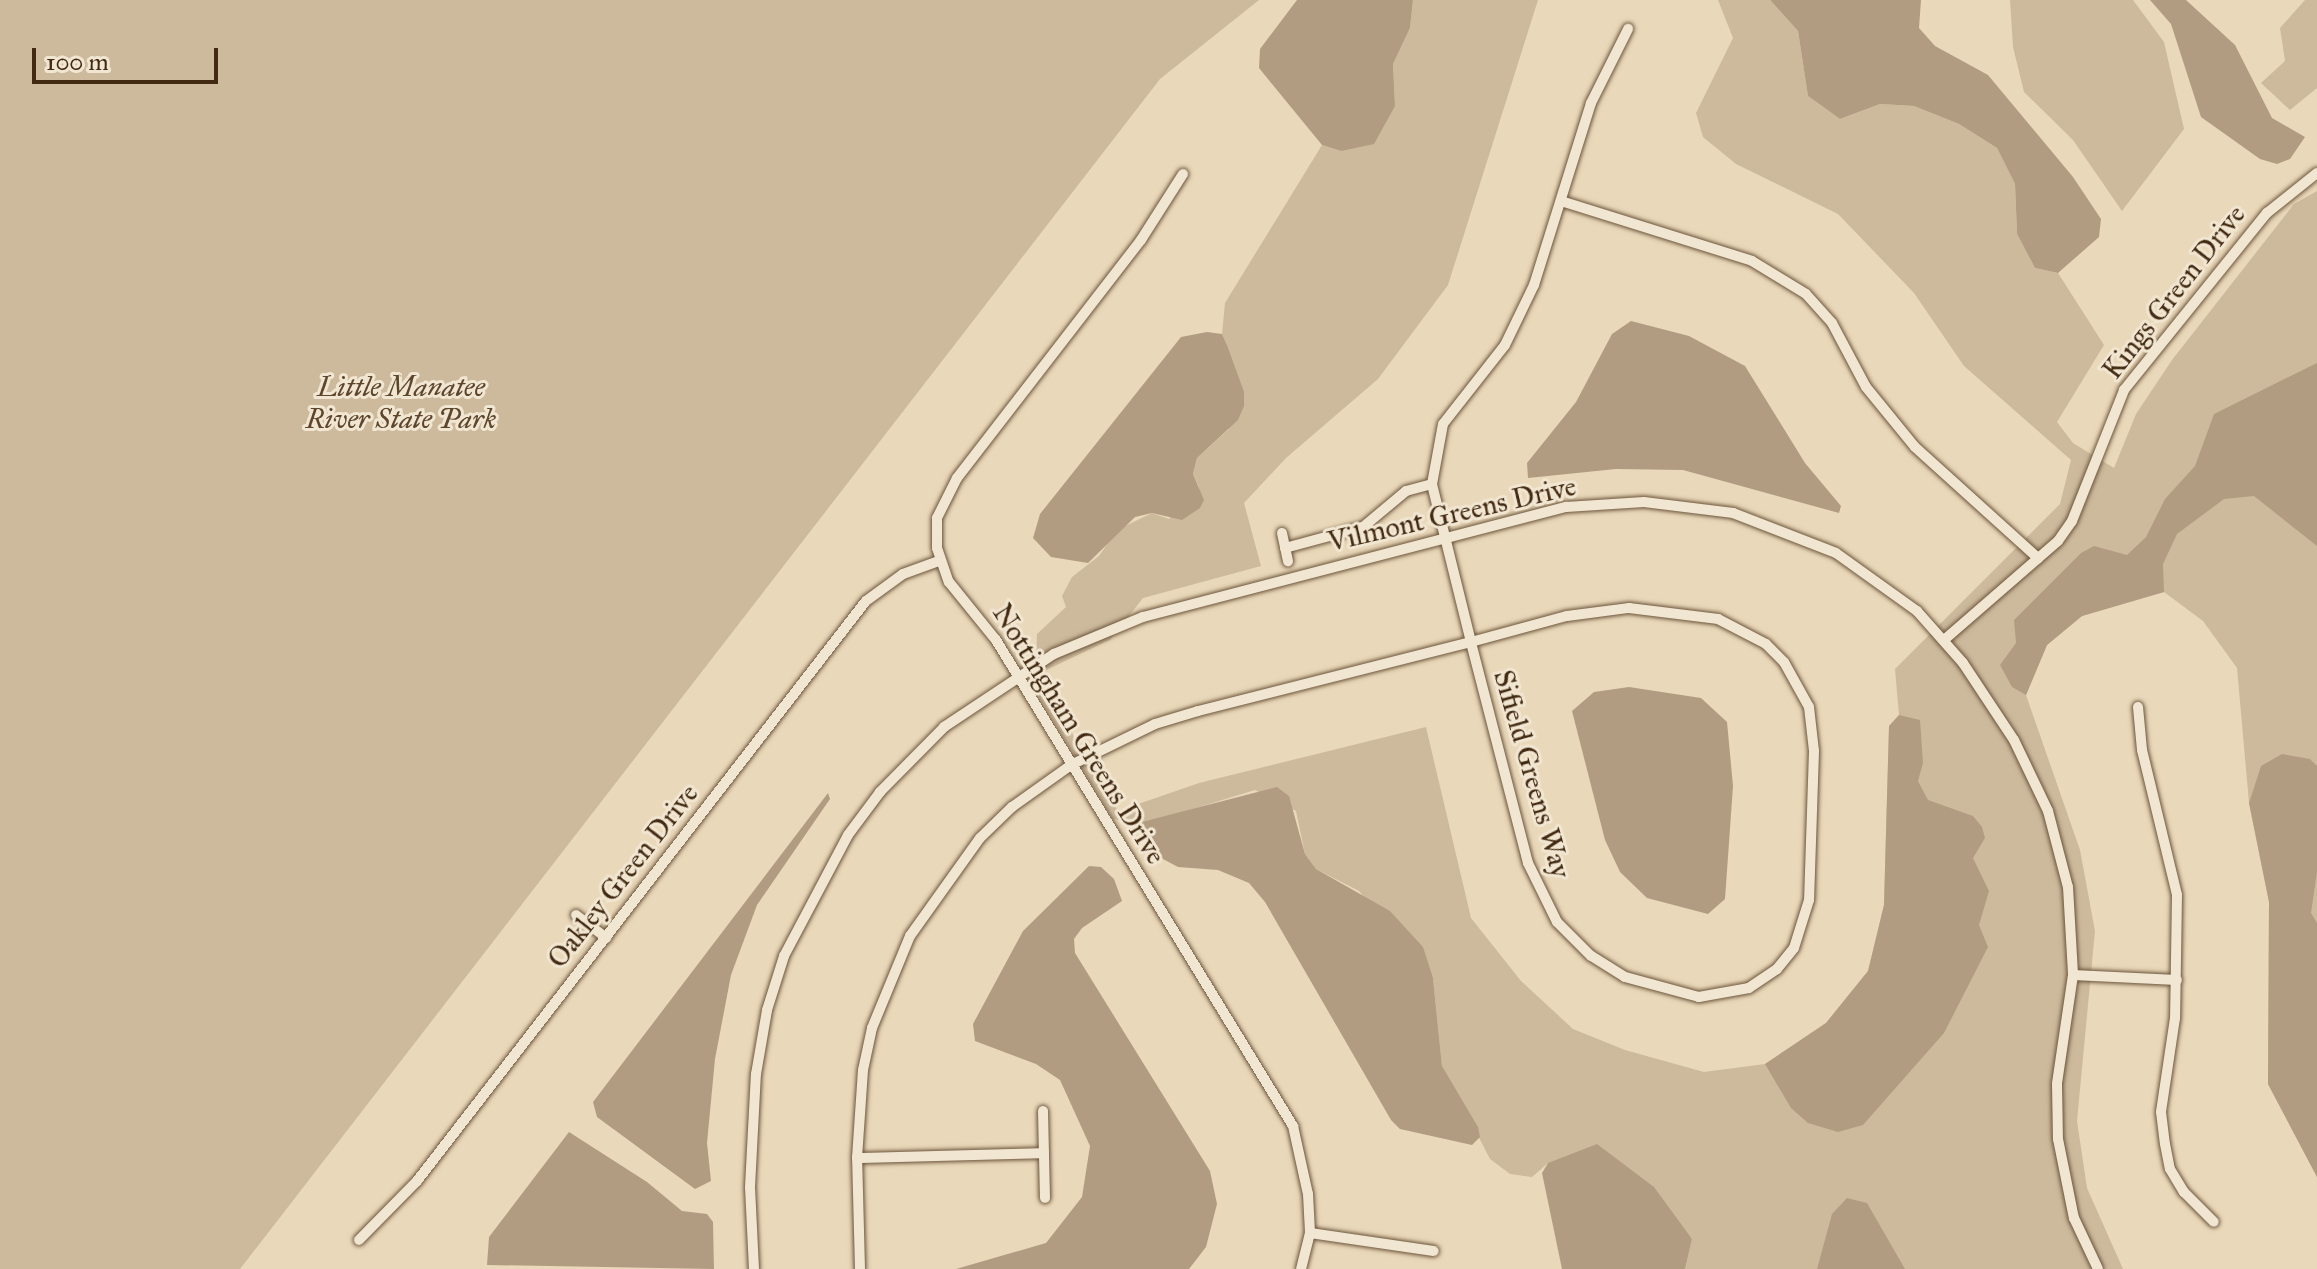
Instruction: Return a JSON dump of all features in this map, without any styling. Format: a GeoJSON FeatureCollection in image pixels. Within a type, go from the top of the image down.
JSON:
{"type":"FeatureCollection","features":[{"type":"Feature","properties":{"kind":"street","name":"Sifield Greens Way"},"geometry":{"type":"LineString","coordinates":[[860,1269],[857,1158],[863,1070],[872,1028],[910,936],[980,838],[1071,765],[1169,720],[1471,642],[1590,612],[1658,609],[1693,612],[1742,628],[1784,662],[1809,707],[1814,751],[1807,913],[1799,937],[1777,969],[1738,993],[1684,995],[1625,977],[1567,934],[1533,878],[1471,642],[1432,484],[1438,435],[1515,328],[1561,201],[1591,103],[1628,29]]}},
{"type":"Feature","properties":{"kind":"street","name":"Kings Green Drive"},"geometry":{"type":"LineString","coordinates":[[1944,640],[2038,558],[2072,521],[2124,390],[2267,213],[2317,173]]}},
{"type":"Feature","properties":{"kind":"street"},"geometry":{"type":"LineString","coordinates":[[939,561],[937,518],[945,497],[1141,240],[1183,174]]}},
{"type":"Feature","properties":{"kind":"street"},"geometry":{"type":"LineString","coordinates":[[1561,201],[1752,261],[1806,294],[1832,323],[1866,387],[1915,447],[2038,558]]}},
{"type":"Feature","properties":{"kind":"street"},"geometry":{"type":"LineString","coordinates":[[1285,548],[1363,527],[1406,491],[1432,484]]}},
{"type":"Feature","properties":{"kind":"street","name":"Vilmont Greens Drive"},"geometry":{"type":"LineString","coordinates":[[754,1269],[750,1187],[756,1074],[767,1010],[784,956],[810,898],[880,792],[944,727],[1016,675],[1102,630],[1566,507],[1607,503],[1733,513],[1836,553],[1886,584],[1944,640],[1998,714],[2044,799],[2068,887],[2073,975],[2057,1084],[2058,1139],[2070,1205],[2098,1269]]}},
{"type":"Feature","properties":{"kind":"street"},"geometry":{"type":"LineString","coordinates":[[1282,533],[1288,561]]}},
{"type":"Feature","properties":{"kind":"street","name":"Nottingham Greens Drive"},"geometry":{"type":"LineString","coordinates":[[939,561],[1016,675],[1293,1126],[1308,1194],[1310,1233],[1301,1269]]}},
{"type":"Feature","properties":{"kind":"street","name":"Oakley Green Drive"},"geometry":{"type":"LineString","coordinates":[[359,1240],[417,1181],[866,601],[903,574],[939,561]]}},
{"type":"Feature","properties":{"kind":"street"},"geometry":{"type":"LineString","coordinates":[[2138,707],[2142,750],[2177,895],[2177,980],[2165,1067],[2165,1144],[2170,1169],[2184,1192],[2214,1222]]}},
{"type":"Feature","properties":{"kind":"street"},"geometry":{"type":"LineString","coordinates":[[576,915],[606,938]]}},
{"type":"Feature","properties":{"kind":"street"},"geometry":{"type":"LineString","coordinates":[[2073,975],[2177,980]]}},
{"type":"Feature","properties":{"kind":"street"},"geometry":{"type":"LineString","coordinates":[[1043,1111],[1045,1198]]}},
{"type":"Feature","properties":{"kind":"street"},"geometry":{"type":"LineString","coordinates":[[857,1158],[1044,1153]]}},
{"type":"Feature","properties":{"kind":"street"},"geometry":{"type":"LineString","coordinates":[[1310,1233],[1434,1251]]}},
{"type":"Feature","properties":{"kind":"green space","name":"Little Manatee River State Park"},"geometry":{"type":"Polygon","coordinates":[[[0,0],[1259,0],[1160,79],[240,1269],[0,1269],[0,0]]]}},
{"type":"Feature","properties":{"kind":"green space"},"geometry":{"type":"Polygon","coordinates":[[[1413,0],[1538,0],[1448,285],[1378,379],[1286,458],[1244,503],[1261,566],[1143,598],[1110,640],[1046,670],[1048,692],[1118,811],[1199,783],[1426,727],[1471,918],[1521,981],[1573,1029],[1625,1050],[1704,1072],[1765,1064],[1826,1023],[1868,971],[1884,905],[1889,726],[1899,715],[1895,669],[2060,504],[2071,460],[1964,366],[1914,293],[1838,214],[1736,164],[1703,137],[1696,113],[1733,38],[1718,0],[1770,0],[1798,31],[1808,96],[1840,119],[1880,104],[1914,106],[1959,124],[1997,148],[2015,184],[2017,234],[2035,268],[2058,273],[2104,345],[2057,422],[2073,443],[2114,468],[2136,414],[2172,360],[2294,204],[2317,191],[2317,1177],[2268,1084],[2269,902],[2249,803],[2237,668],[2203,621],[2164,592],[2082,616],[2047,645],[2026,695],[2080,850],[2095,931],[2077,1121],[2087,1188],[2123,1269],[1685,1269],[1692,1238],[1548,1163],[1532,1177],[1510,1174],[1490,1159],[1442,1066],[1433,978],[1359,891],[1316,869],[1305,854],[1296,811],[1255,790],[1138,823],[1113,819],[1035,690],[1037,634],[1066,607],[1062,596],[1072,577],[1099,556],[1117,530],[1152,513],[1169,519],[1199,487],[1193,474],[1197,458],[1229,429],[1227,345],[1222,334],[1225,303],[1322,145],[1341,151],[1395,106],[1393,64],[1410,28],[1413,0]]]}},
{"type":"Feature","properties":{"kind":"green space"},"geometry":{"type":"Polygon","coordinates":[[[2010,0],[2133,0],[2164,42],[2184,129],[2122,211],[2073,140],[2024,92],[2013,47],[2010,0]]]}},
{"type":"Feature","properties":{"kind":"green space"},"geometry":{"type":"Polygon","coordinates":[[[2305,0],[2317,0],[2317,88],[2290,110],[2261,83],[2285,61],[2280,28],[2305,0]]]}},
{"type":"Feature","properties":{"kind":"shaded area"},"geometry":{"type":"Polygon","coordinates":[[[1297,0],[1413,0],[1410,28],[1393,64],[1395,106],[1374,144],[1341,151],[1322,145],[1259,68],[1260,49],[1297,0]]]}},
{"type":"Feature","properties":{"kind":"shaded area"},"geometry":{"type":"Polygon","coordinates":[[[1770,0],[1921,0],[1919,28],[1935,46],[1988,75],[2073,177],[2101,219],[2099,237],[2058,273],[2035,268],[2017,234],[2015,184],[1997,148],[1959,124],[1914,106],[1880,104],[1840,119],[1808,96],[1798,31],[1770,0]]]}},
{"type":"Feature","properties":{"kind":"shaded area"},"geometry":{"type":"Polygon","coordinates":[[[2150,0],[2186,0],[2235,45],[2272,118],[2305,137],[2290,159],[2277,164],[2260,159],[2201,117],[2171,24],[2150,0]]]}},
{"type":"Feature","properties":{"kind":"shaded area"},"geometry":{"type":"Polygon","coordinates":[[[1631,321],[1689,336],[1745,366],[1805,463],[1841,506],[1839,513],[1683,470],[1616,469],[1528,478],[1527,463],[1576,402],[1612,334],[1631,321]]]}},
{"type":"Feature","properties":{"kind":"shaded area"},"geometry":{"type":"Polygon","coordinates":[[[1207,332],[1222,334],[1244,392],[1244,406],[1238,420],[1197,458],[1193,474],[1204,500],[1200,508],[1182,520],[1152,513],[1135,517],[1088,563],[1051,557],[1033,538],[1040,514],[1181,337],[1207,332]]]}},
{"type":"Feature","properties":{"kind":"shaded area"},"geometry":{"type":"Polygon","coordinates":[[[2317,363],[2317,546],[2254,496],[2224,499],[2177,534],[2163,564],[2164,592],[2082,616],[2047,645],[2026,695],[2012,687],[2000,665],[2016,643],[2014,620],[2081,553],[2094,546],[2127,555],[2146,537],[2165,499],[2195,466],[2214,414],[2317,363]]]}},
{"type":"Feature","properties":{"kind":"shaded area"},"geometry":{"type":"Polygon","coordinates":[[[1629,687],[1701,698],[1727,722],[1733,786],[1725,899],[1708,914],[1647,898],[1620,872],[1605,840],[1572,711],[1594,692],[1629,687]]]}},
{"type":"Feature","properties":{"kind":"shaded area"},"geometry":{"type":"Polygon","coordinates":[[[1899,715],[1920,720],[1923,763],[1918,781],[1928,800],[1973,816],[1982,827],[1985,838],[1973,858],[1989,891],[1979,925],[1988,947],[1944,1033],[1863,1125],[1838,1132],[1808,1123],[1791,1108],[1765,1064],[1826,1023],[1868,971],[1884,905],[1889,726],[1899,715]]]}},
{"type":"Feature","properties":{"kind":"shaded area"},"geometry":{"type":"Polygon","coordinates":[[[2282,754],[2310,759],[2317,766],[2317,872],[2311,913],[2317,923],[2317,1177],[2268,1084],[2269,902],[2249,803],[2261,766],[2282,754]]]}},
{"type":"Feature","properties":{"kind":"shaded area"},"geometry":{"type":"Polygon","coordinates":[[[1277,787],[1289,796],[1305,854],[1316,869],[1390,911],[1423,947],[1433,978],[1442,1066],[1478,1127],[1480,1137],[1472,1145],[1400,1129],[1391,1120],[1265,902],[1249,883],[1218,870],[1178,867],[1161,858],[1140,834],[1138,823],[1277,787]]]}},
{"type":"Feature","properties":{"kind":"shaded area"},"geometry":{"type":"Polygon","coordinates":[[[828,793],[830,799],[757,905],[731,975],[715,1059],[707,1143],[711,1181],[695,1189],[597,1117],[593,1102],[828,793]]]}},
{"type":"Feature","properties":{"kind":"shaded area"},"geometry":{"type":"Polygon","coordinates":[[[1089,866],[1101,867],[1114,879],[1122,901],[1082,928],[1074,939],[1075,953],[1210,1171],[1217,1204],[1206,1247],[1189,1269],[956,1269],[1046,1243],[1082,1197],[1090,1146],[1060,1080],[1036,1064],[975,1041],[973,1024],[1023,931],[1089,866]]]}},
{"type":"Feature","properties":{"kind":"shaded area"},"geometry":{"type":"Polygon","coordinates":[[[569,1132],[647,1182],[682,1211],[707,1214],[713,1222],[714,1269],[487,1265],[489,1237],[569,1132]]]}},
{"type":"Feature","properties":{"kind":"shaded area"},"geometry":{"type":"Polygon","coordinates":[[[1597,1144],[1654,1187],[1692,1239],[1685,1269],[1562,1269],[1542,1173],[1548,1163],[1597,1144]]]}},
{"type":"Feature","properties":{"kind":"shaded area"},"geometry":{"type":"Polygon","coordinates":[[[1847,1198],[1867,1203],[1905,1269],[1817,1269],[1832,1214],[1847,1198]]]}}]}
